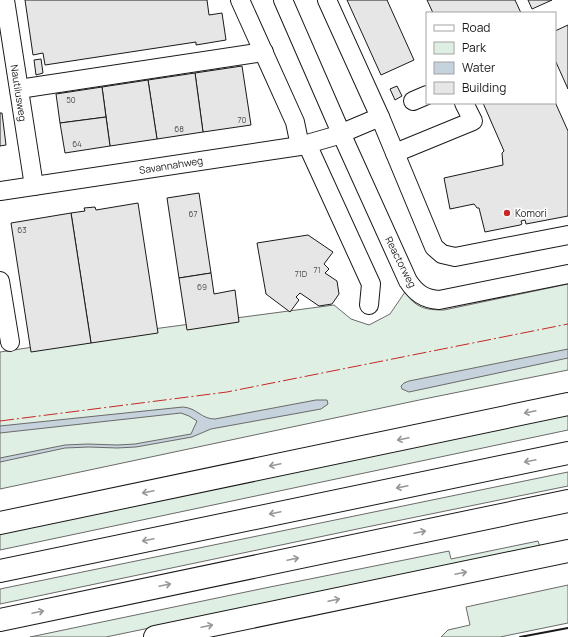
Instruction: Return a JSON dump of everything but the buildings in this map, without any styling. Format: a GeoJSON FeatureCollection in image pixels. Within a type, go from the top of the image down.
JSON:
{"type":"FeatureCollection","features":[{"type":"Feature","properties":{"kind":"highway"},"geometry":{"type":"LineString","coordinates":[[0,523],[568,404]]}},
{"type":"Feature","properties":{"kind":"highway"},"geometry":{"type":"LineString","coordinates":[[0,571],[568,453]]}},
{"type":"Feature","properties":{"kind":"highway"},"geometry":{"type":"LineString","coordinates":[[0,620],[568,501]]}},
{"type":"Feature","properties":{"kind":"highway"},"geometry":{"type":"LineString","coordinates":[[155,637],[568,551]]}},
{"type":"Feature","properties":{"kind":"street"},"geometry":{"type":"LineString","coordinates":[[240,0],[304,145],[371,284],[369,305]]}},
{"type":"Feature","properties":{"kind":"street","name":"Reactorweg"},"geometry":{"type":"LineString","coordinates":[[283,0],[408,281],[414,289],[422,296],[429,299],[439,300],[568,274]]}},
{"type":"Feature","properties":{"kind":"street"},"geometry":{"type":"LineString","coordinates":[[327,0],[380,117],[434,246],[442,254],[455,257],[568,235]]}},
{"type":"Feature","properties":{"kind":"street","name":"Nautilusweg"},"geometry":{"type":"LineString","coordinates":[[4,4],[34,186]]}},
{"type":"Feature","properties":{"kind":"street"},"geometry":{"type":"LineString","coordinates":[[19,89],[264,52]]}},
{"type":"Feature","properties":{"kind":"street"},"geometry":{"type":"LineString","coordinates":[[395,153],[473,121],[464,104]]}},
{"type":"Feature","properties":{"kind":"street"},"geometry":{"type":"LineString","coordinates":[[341,133],[380,117]]}},
{"type":"Feature","properties":{"kind":"street","name":"Savannahweg"},"geometry":{"type":"LineString","coordinates":[[0,191],[304,145],[341,133]]}},
{"type":"Feature","properties":{"kind":"street"},"geometry":{"type":"LineString","coordinates":[[0,281],[10,342]]}},
{"type":"Feature","properties":{"kind":"green space"},"geometry":{"type":"Polygon","coordinates":[[[568,284],[568,370],[0,489],[0,352],[153,329],[334,305],[351,319],[369,325],[390,314],[405,292],[417,305],[426,309],[444,310],[568,284]]]}},
{"type":"Feature","properties":{"kind":"green space"},"geometry":{"type":"Polygon","coordinates":[[[568,414],[568,430],[0,550],[0,534],[568,414]]]}},
{"type":"Feature","properties":{"kind":"green space"},"geometry":{"type":"Polygon","coordinates":[[[568,472],[568,486],[0,604],[0,589],[568,472]]]}},
{"type":"Feature","properties":{"kind":"green space"},"geometry":{"type":"Polygon","coordinates":[[[538,541],[540,547],[106,637],[30,637],[449,551],[451,559],[538,541]]]}},
{"type":"Feature","properties":{"kind":"green space"},"geometry":{"type":"Polygon","coordinates":[[[568,585],[568,623],[500,637],[441,637],[448,630],[470,625],[466,607],[568,585]]]}},
{"type":"Feature","properties":{"kind":"water"},"geometry":{"type":"Polygon","coordinates":[[[568,349],[568,358],[409,392],[402,389],[401,386],[409,381],[568,349]]]}},
{"type":"Feature","properties":{"kind":"water"},"geometry":{"type":"Polygon","coordinates":[[[316,400],[327,400],[328,404],[321,409],[211,429],[192,437],[136,447],[65,448],[0,462],[0,458],[65,445],[135,444],[191,434],[197,421],[181,413],[0,433],[0,426],[183,407],[192,409],[210,419],[215,419],[316,400]]]}},
{"type":"Feature","properties":{"kind":"wall"},"geometry":{"type":"LineString","coordinates":[[520,637],[568,628]]}},
{"type":"Feature","properties":{"kind":"power"},"geometry":{"type":"LineString","coordinates":[[0,421],[227,392],[568,324]]}},
{"type":"Feature","properties":{"kind":"place","name":"Komori"},"geometry":{"type":"Point","coordinates":[507,213]}}]}
